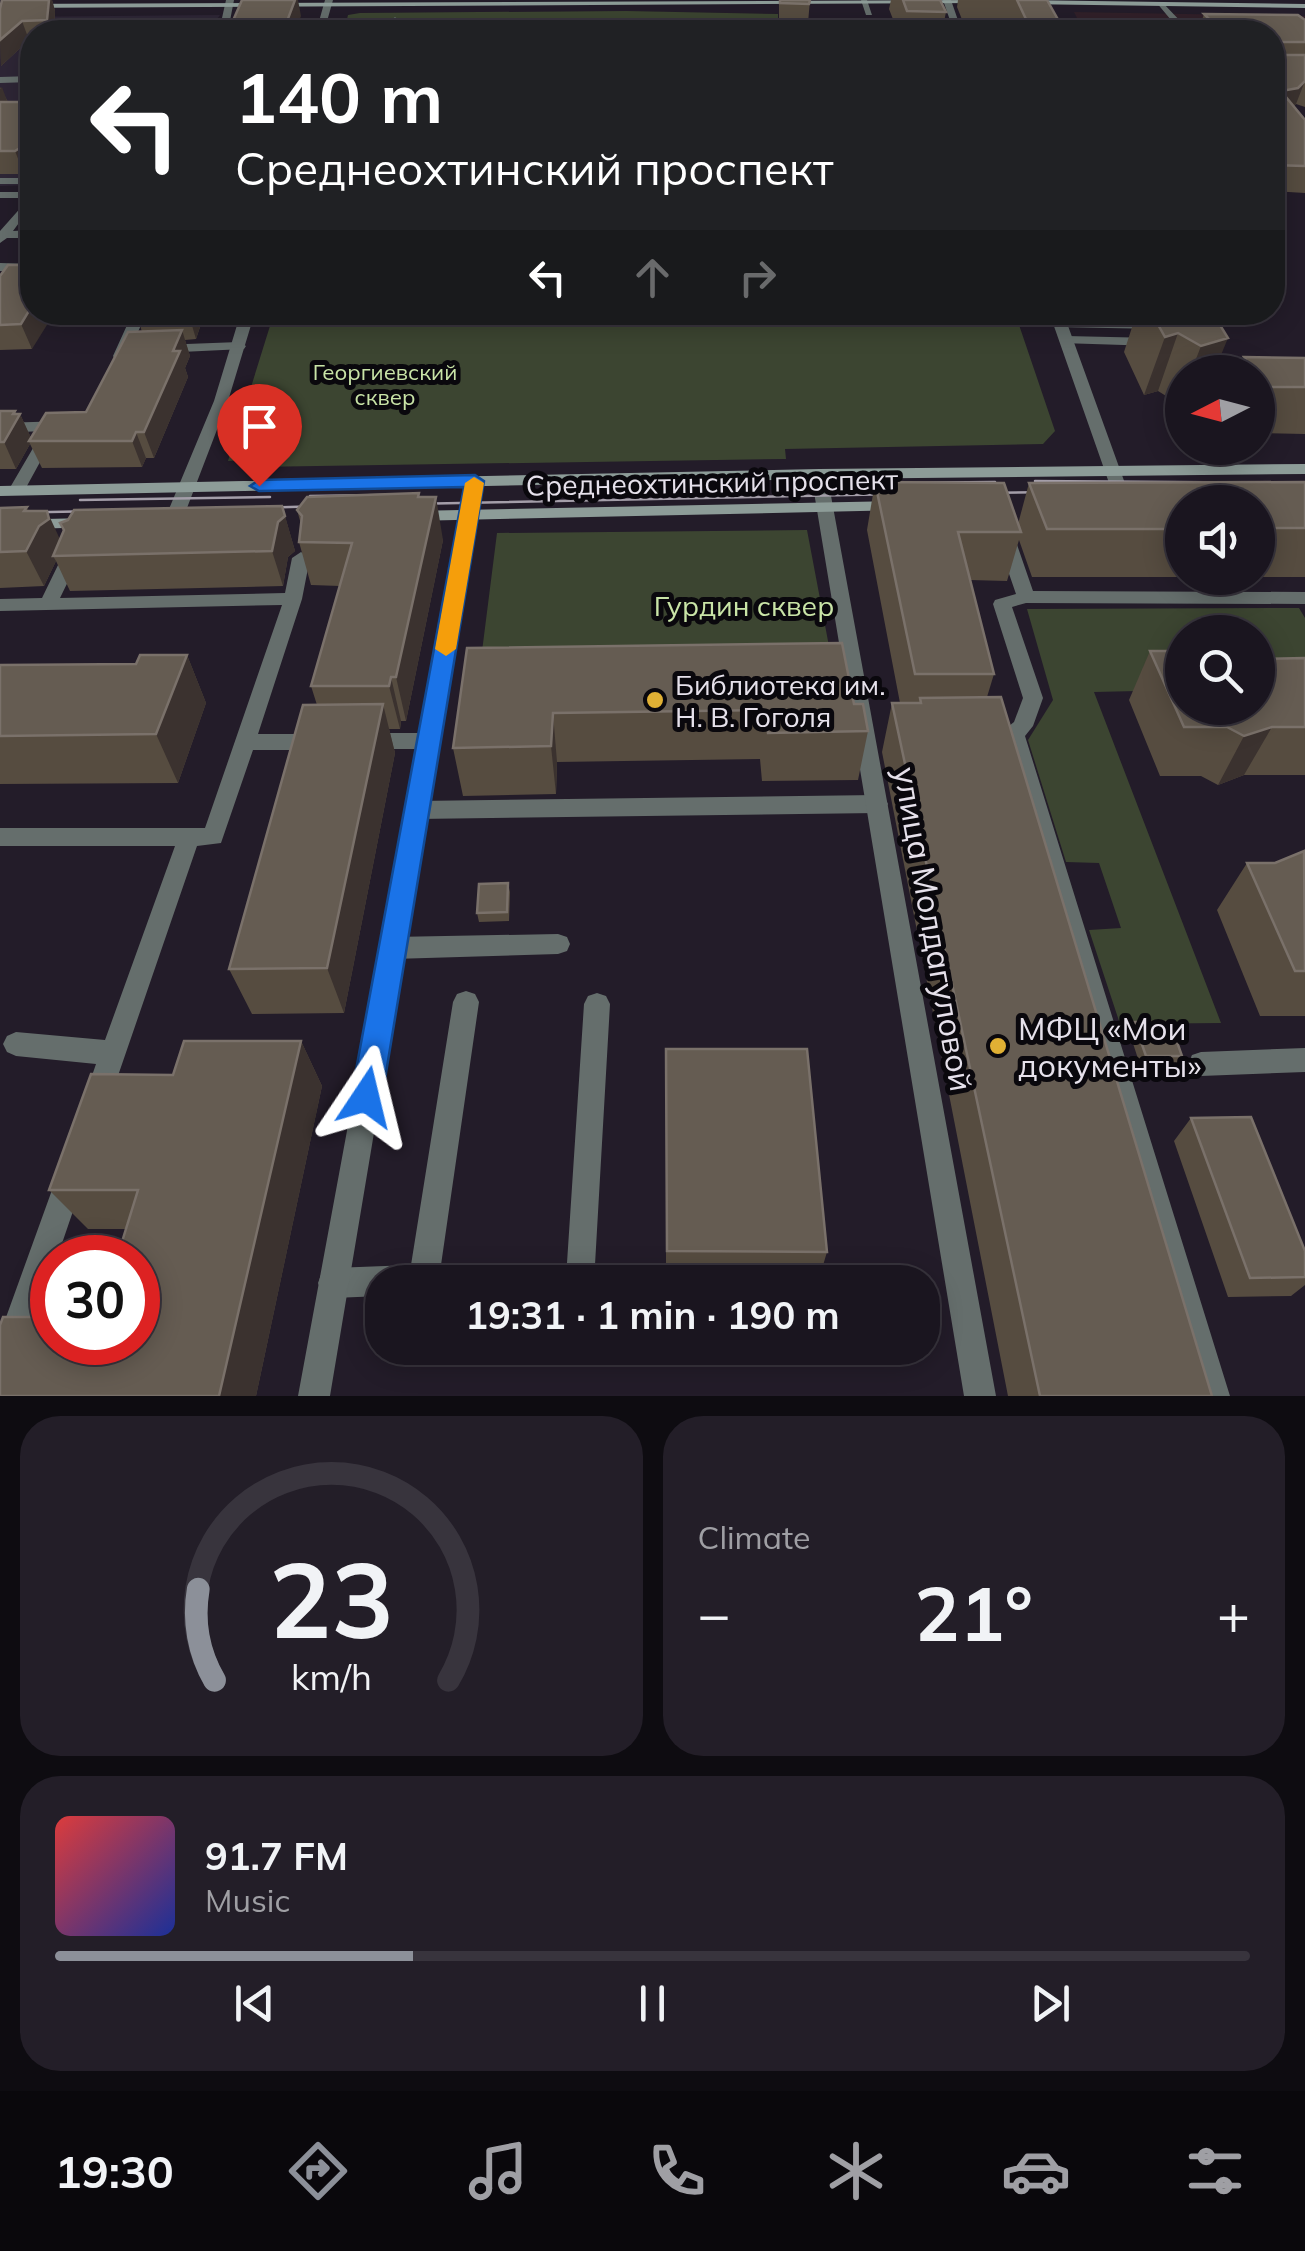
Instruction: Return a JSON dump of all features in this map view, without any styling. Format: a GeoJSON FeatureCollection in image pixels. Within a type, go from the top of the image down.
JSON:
{"type":"FeatureCollection","features":[{"type":"Feature","properties":{"kind":"street"},"geometry":{"type":"LineString","coordinates":[[1248,0],[1305,3]]}},
{"type":"Feature","properties":{"kind":"street"},"geometry":{"type":"LineString","coordinates":[[864,1],[869,13]]}},
{"type":"Feature","properties":{"kind":"street"},"geometry":{"type":"LineString","coordinates":[[0,6],[990,1]]}},
{"type":"Feature","properties":{"kind":"street"},"geometry":{"type":"LineString","coordinates":[[1006,2],[1305,3]]}},
{"type":"Feature","properties":{"kind":"street"},"geometry":{"type":"LineString","coordinates":[[1158,4],[1173,20]]}},
{"type":"Feature","properties":{"kind":"street"},"geometry":{"type":"LineString","coordinates":[[1,236],[20,211]]}},
{"type":"Feature","properties":{"kind":"street"},"geometry":{"type":"LineString","coordinates":[[113,372],[134,325]]}},
{"type":"Feature","properties":{"kind":"street"},"geometry":{"type":"LineString","coordinates":[[192,521],[165,522],[187,487],[245,325]]}},
{"type":"Feature","properties":{"kind":"street"},"geometry":{"type":"LineString","coordinates":[[1061,325],[1178,326]]}},
{"type":"Feature","properties":{"kind":"street"},"geometry":{"type":"LineString","coordinates":[[1061,325],[1169,342]]}},
{"type":"Feature","properties":{"kind":"street"},"geometry":{"type":"LineString","coordinates":[[1061,325],[1122,501]]}},
{"type":"Feature","properties":{"kind":"street"},"geometry":{"type":"LineString","coordinates":[[1212,326],[1196,326],[1215,355]]}},
{"type":"Feature","properties":{"kind":"street"},"geometry":{"type":"LineString","coordinates":[[1188,342],[1207,342]]}},
{"type":"Feature","properties":{"kind":"street"},"geometry":{"type":"LineString","coordinates":[[123,350],[239,346]]}},
{"type":"Feature","properties":{"kind":"street"},"geometry":{"type":"LineString","coordinates":[[0,428],[89,425]]}},
{"type":"Feature","properties":{"kind":"street"},"geometry":{"type":"LineString","coordinates":[[8,491],[54,426]]}},
{"type":"Feature","properties":{"kind":"street","name":"Среднеохтинский проспект"},"geometry":{"type":"LineString","coordinates":[[8,491],[1111,469],[1305,469]]}},
{"type":"Feature","properties":{"kind":"street","name":"улица Молдагуловой"},"geometry":{"type":"LineString","coordinates":[[819,474],[980,1396]]}},
{"type":"Feature","properties":{"kind":"street"},"geometry":{"type":"LineString","coordinates":[[314,1396],[475,481]]}},
{"type":"Feature","properties":{"kind":"street","name":"Среднеохтинский проспект"},"geometry":{"type":"LineString","coordinates":[[390,517],[918,505]]}},
{"type":"Feature","properties":{"kind":"street"},"geometry":{"type":"LineString","coordinates":[[1000,521],[1026,597]]}},
{"type":"Feature","properties":{"kind":"street"},"geometry":{"type":"LineString","coordinates":[[0,525],[92,528]]}},
{"type":"Feature","properties":{"kind":"street"},"geometry":{"type":"LineString","coordinates":[[0,837],[213,838],[293,599],[301,558]]}},
{"type":"Feature","properties":{"kind":"street"},"geometry":{"type":"LineString","coordinates":[[48,604],[68,563]]}},
{"type":"Feature","properties":{"kind":"street"},"geometry":{"type":"LineString","coordinates":[[964,734],[1014,734],[1023,726],[1033,698],[1002,604],[1026,597],[1305,598]]}},
{"type":"Feature","properties":{"kind":"street"},"geometry":{"type":"LineString","coordinates":[[0,605],[293,599]]}},
{"type":"Feature","properties":{"kind":"street"},"geometry":{"type":"LineString","coordinates":[[864,734],[897,734]]}},
{"type":"Feature","properties":{"kind":"street"},"geometry":{"type":"LineString","coordinates":[[1014,734],[1214,1396]]}},
{"type":"Feature","properties":{"kind":"street"},"geometry":{"type":"LineString","coordinates":[[245,742],[429,741]]}},
{"type":"Feature","properties":{"kind":"street"},"geometry":{"type":"LineString","coordinates":[[418,810],[877,804]]}},
{"type":"Feature","properties":{"kind":"street"},"geometry":{"type":"LineString","coordinates":[[88,1125],[190,837]]}},
{"type":"Feature","properties":{"kind":"street"},"geometry":{"type":"LineString","coordinates":[[393,948],[558,944]]}},
{"type":"Feature","properties":{"kind":"street"},"geometry":{"type":"LineString","coordinates":[[426,1265],[466,1002]]}},
{"type":"Feature","properties":{"kind":"street"},"geometry":{"type":"LineString","coordinates":[[582,1265],[597,1004]]}},
{"type":"Feature","properties":{"kind":"street"},"geometry":{"type":"LineString","coordinates":[[16,1044],[114,1053]]}},
{"type":"Feature","properties":{"kind":"street"},"geometry":{"type":"LineString","coordinates":[[1201,1064],[1305,1060]]}},
{"type":"Feature","properties":{"kind":"street"},"geometry":{"type":"LineString","coordinates":[[0,1378],[76,1161]]}},
{"type":"Feature","properties":{"kind":"street"},"geometry":{"type":"LineString","coordinates":[[334,1283],[365,1282]]}},
{"type":"Feature","properties":{"kind":"shaded area"},"geometry":{"type":"Polygon","coordinates":[[[1074,12],[1305,16],[1305,84],[1285,52],[1285,20],[1078,20],[1074,12]]]}},
{"type":"Feature","properties":{"kind":"shaded area"},"geometry":{"type":"Polygon","coordinates":[[[220,15],[216,20],[20,20],[20,185],[0,186],[0,17],[220,15]]]}},
{"type":"Feature","properties":{"kind":"green space"},"geometry":{"type":"Polygon","coordinates":[[[626,11],[778,14],[778,20],[347,20],[348,15],[626,11]]]}},
{"type":"Feature","properties":{"kind":"green space","name":"Георгиевский сквер"},"geometry":{"type":"Polygon","coordinates":[[[270,325],[1019,325],[1055,431],[1043,444],[785,449],[786,459],[247,467],[249,460],[228,461],[270,325]]]}},
{"type":"Feature","properties":{"kind":"green space","name":"Гурдин сквер"},"geometry":{"type":"Polygon","coordinates":[[[807,530],[835,678],[478,683],[497,533],[807,530]]]}},
{"type":"Feature","properties":{"kind":"green space"},"geometry":{"type":"Polygon","coordinates":[[[1299,608],[1305,618],[1305,688],[1275,689],[1275,615],[1165,615],[1165,690],[1094,692],[1221,1023],[1120,1024],[1089,930],[1121,928],[1099,863],[1066,862],[1028,740],[1053,700],[1027,609],[1299,608]]]}},
{"type":"Feature","properties":{"kind":"building"},"geometry":{"type":"Polygon","coordinates":[[[2,0],[49,0],[47,20],[20,20],[0,40],[2,0]]]}},
{"type":"Feature","properties":{"kind":"building"},"geometry":{"type":"Polygon","coordinates":[[[242,0],[295,0],[288,20],[233,20],[242,0]]]}},
{"type":"Feature","properties":{"kind":"building"},"geometry":{"type":"Polygon","coordinates":[[[780,0],[810,0],[809,4],[780,0]]]}},
{"type":"Feature","properties":{"kind":"building"},"geometry":{"type":"Polygon","coordinates":[[[903,0],[940,0],[946,12],[907,11],[903,0]]]}},
{"type":"Feature","properties":{"kind":"building"},"geometry":{"type":"Polygon","coordinates":[[[1017,0],[1047,0],[1058,20],[1026,20],[1017,0]]]}},
{"type":"Feature","properties":{"kind":"building"},"geometry":{"type":"Polygon","coordinates":[[[1204,14],[1298,15],[1305,20],[1305,42],[1285,42],[1285,20],[1210,20],[1204,14]]]}},
{"type":"Feature","properties":{"kind":"building"},"geometry":{"type":"Polygon","coordinates":[[[1285,55],[1305,55],[1305,81],[1298,88],[1285,90],[1285,55]]]}},
{"type":"Feature","properties":{"kind":"building"},"geometry":{"type":"Polygon","coordinates":[[[1285,96],[1305,120],[1305,166],[1285,165],[1285,96]]]}},
{"type":"Feature","properties":{"kind":"building"},"geometry":{"type":"Polygon","coordinates":[[[0,102],[20,102],[20,148],[0,151],[0,102]]]}},
{"type":"Feature","properties":{"kind":"building"},"geometry":{"type":"Polygon","coordinates":[[[8,265],[20,265],[20,324],[0,325],[0,276],[8,265]]]}},
{"type":"Feature","properties":{"kind":"building"},"geometry":{"type":"Polygon","coordinates":[[[1158,325],[1220,325],[1228,338],[1201,346],[1178,333],[1165,337],[1158,325]]]}},
{"type":"Feature","properties":{"kind":"building"},"geometry":{"type":"Polygon","coordinates":[[[182,330],[173,351],[180,351],[144,432],[136,432],[132,441],[29,441],[46,413],[86,412],[128,332],[182,330]]]}},
{"type":"Feature","properties":{"kind":"building"},"geometry":{"type":"Polygon","coordinates":[[[1275,358],[1305,358],[1305,387],[1275,387],[1275,358]]]}},
{"type":"Feature","properties":{"kind":"building"},"geometry":{"type":"Polygon","coordinates":[[[0,411],[20,414],[4,442],[0,442],[0,411]]]}},
{"type":"Feature","properties":{"kind":"building"},"geometry":{"type":"Polygon","coordinates":[[[875,482],[1004,483],[1021,532],[958,532],[994,674],[915,674],[875,482]]]}},
{"type":"Feature","properties":{"kind":"building"},"geometry":{"type":"Polygon","coordinates":[[[1305,482],[1305,528],[1275,528],[1275,485],[1165,485],[1165,529],[1047,529],[1029,483],[1305,482]]]}},
{"type":"Feature","properties":{"kind":"building"},"geometry":{"type":"Polygon","coordinates":[[[419,493],[418,497],[436,497],[396,677],[391,677],[389,686],[311,686],[352,543],[299,542],[302,516],[297,510],[307,497],[419,493]]]}},
{"type":"Feature","properties":{"kind":"building"},"geometry":{"type":"Polygon","coordinates":[[[282,506],[285,516],[278,522],[272,551],[53,556],[64,530],[60,523],[68,520],[74,510],[282,506]]]}},
{"type":"Feature","properties":{"kind":"building"},"geometry":{"type":"Polygon","coordinates":[[[27,507],[24,511],[47,511],[49,519],[39,526],[26,551],[0,552],[0,508],[27,507]]]}},
{"type":"Feature","properties":{"kind":"building"},"geometry":{"type":"Polygon","coordinates":[[[842,643],[854,704],[863,704],[868,731],[768,733],[765,710],[553,713],[551,746],[453,748],[467,648],[842,643]]]}},
{"type":"Feature","properties":{"kind":"building"},"geometry":{"type":"Polygon","coordinates":[[[1150,651],[1165,651],[1165,685],[1150,651]]]}},
{"type":"Feature","properties":{"kind":"building"},"geometry":{"type":"Polygon","coordinates":[[[140,655],[187,655],[156,734],[0,736],[0,665],[136,664],[140,655]]]}},
{"type":"Feature","properties":{"kind":"building"},"geometry":{"type":"Polygon","coordinates":[[[1305,658],[1305,727],[1272,727],[1244,736],[1227,727],[1184,727],[1275,725],[1275,659],[1305,658]]]}},
{"type":"Feature","properties":{"kind":"building"},"geometry":{"type":"Polygon","coordinates":[[[1001,697],[1212,1396],[1040,1396],[892,703],[921,703],[920,698],[1001,697]]]}},
{"type":"Feature","properties":{"kind":"building"},"geometry":{"type":"Polygon","coordinates":[[[383,704],[327,968],[229,969],[303,705],[383,704]]]}},
{"type":"Feature","properties":{"kind":"building"},"geometry":{"type":"Polygon","coordinates":[[[1304,851],[1305,971],[1295,971],[1247,863],[1275,863],[1304,851]]]}},
{"type":"Feature","properties":{"kind":"building"},"geometry":{"type":"Polygon","coordinates":[[[508,883],[507,912],[477,913],[479,884],[508,883]]]}},
{"type":"Feature","properties":{"kind":"building"},"geometry":{"type":"Polygon","coordinates":[[[1134,1022],[1170,1022],[1182,1056],[1146,1056],[1134,1022]]]}},
{"type":"Feature","properties":{"kind":"building"},"geometry":{"type":"Polygon","coordinates":[[[184,1041],[301,1041],[219,1396],[0,1396],[3,1317],[30,1317],[30,1365],[160,1365],[160,1235],[124,1235],[138,1190],[49,1190],[91,1074],[173,1075],[184,1041]]]}},
{"type":"Feature","properties":{"kind":"building"},"geometry":{"type":"Polygon","coordinates":[[[666,1049],[807,1049],[827,1252],[667,1251],[666,1049]]]}},
{"type":"Feature","properties":{"kind":"building"},"geometry":{"type":"Polygon","coordinates":[[[1251,1117],[1305,1251],[1305,1277],[1250,1278],[1191,1118],[1251,1117]]]}},
{"type":"Feature","properties":{"kind":"tram line"},"geometry":{"type":"LineString","coordinates":[[1035,481],[1305,483]]}},
{"type":"Feature","properties":{"kind":"tram line"},"geometry":{"type":"LineString","coordinates":[[885,483],[995,482]]}},
{"type":"Feature","properties":{"kind":"tram line"},"geometry":{"type":"LineString","coordinates":[[980,493],[1055,492]]}},
{"type":"Feature","properties":{"kind":"tram line"},"geometry":{"type":"LineString","coordinates":[[410,504],[900,494]]}},
{"type":"Feature","properties":{"kind":"tram line"},"geometry":{"type":"LineString","coordinates":[[310,496],[385,495]]}},
{"type":"Feature","properties":{"kind":"tram line"},"geometry":{"type":"LineString","coordinates":[[80,500],[270,497]]}},
{"type":"Feature","properties":{"kind":"tram line"},"geometry":{"type":"LineString","coordinates":[[255,508],[325,506]]}},
{"type":"Feature","properties":{"kind":"tram line"},"geometry":{"type":"LineString","coordinates":[[0,513],[100,511]]}},
{"type":"Feature","properties":{"kind":"slow traffic"},"geometry":{"type":"LineString","coordinates":[[446,649],[474,483]]}},
{"type":"Feature","properties":{"kind":"place","name":"Библиотека им. Н. В. Гоголя"},"geometry":{"type":"Point","coordinates":[655,700]}},
{"type":"Feature","properties":{"kind":"place","name":"МФЦ «Мои документы»"},"geometry":{"type":"Point","coordinates":[998,1046]}},
{"type":"Feature","properties":{"kind":"route"},"geometry":{"type":"LineString","coordinates":[[259,486],[475,481],[366,1097]]}}]}
